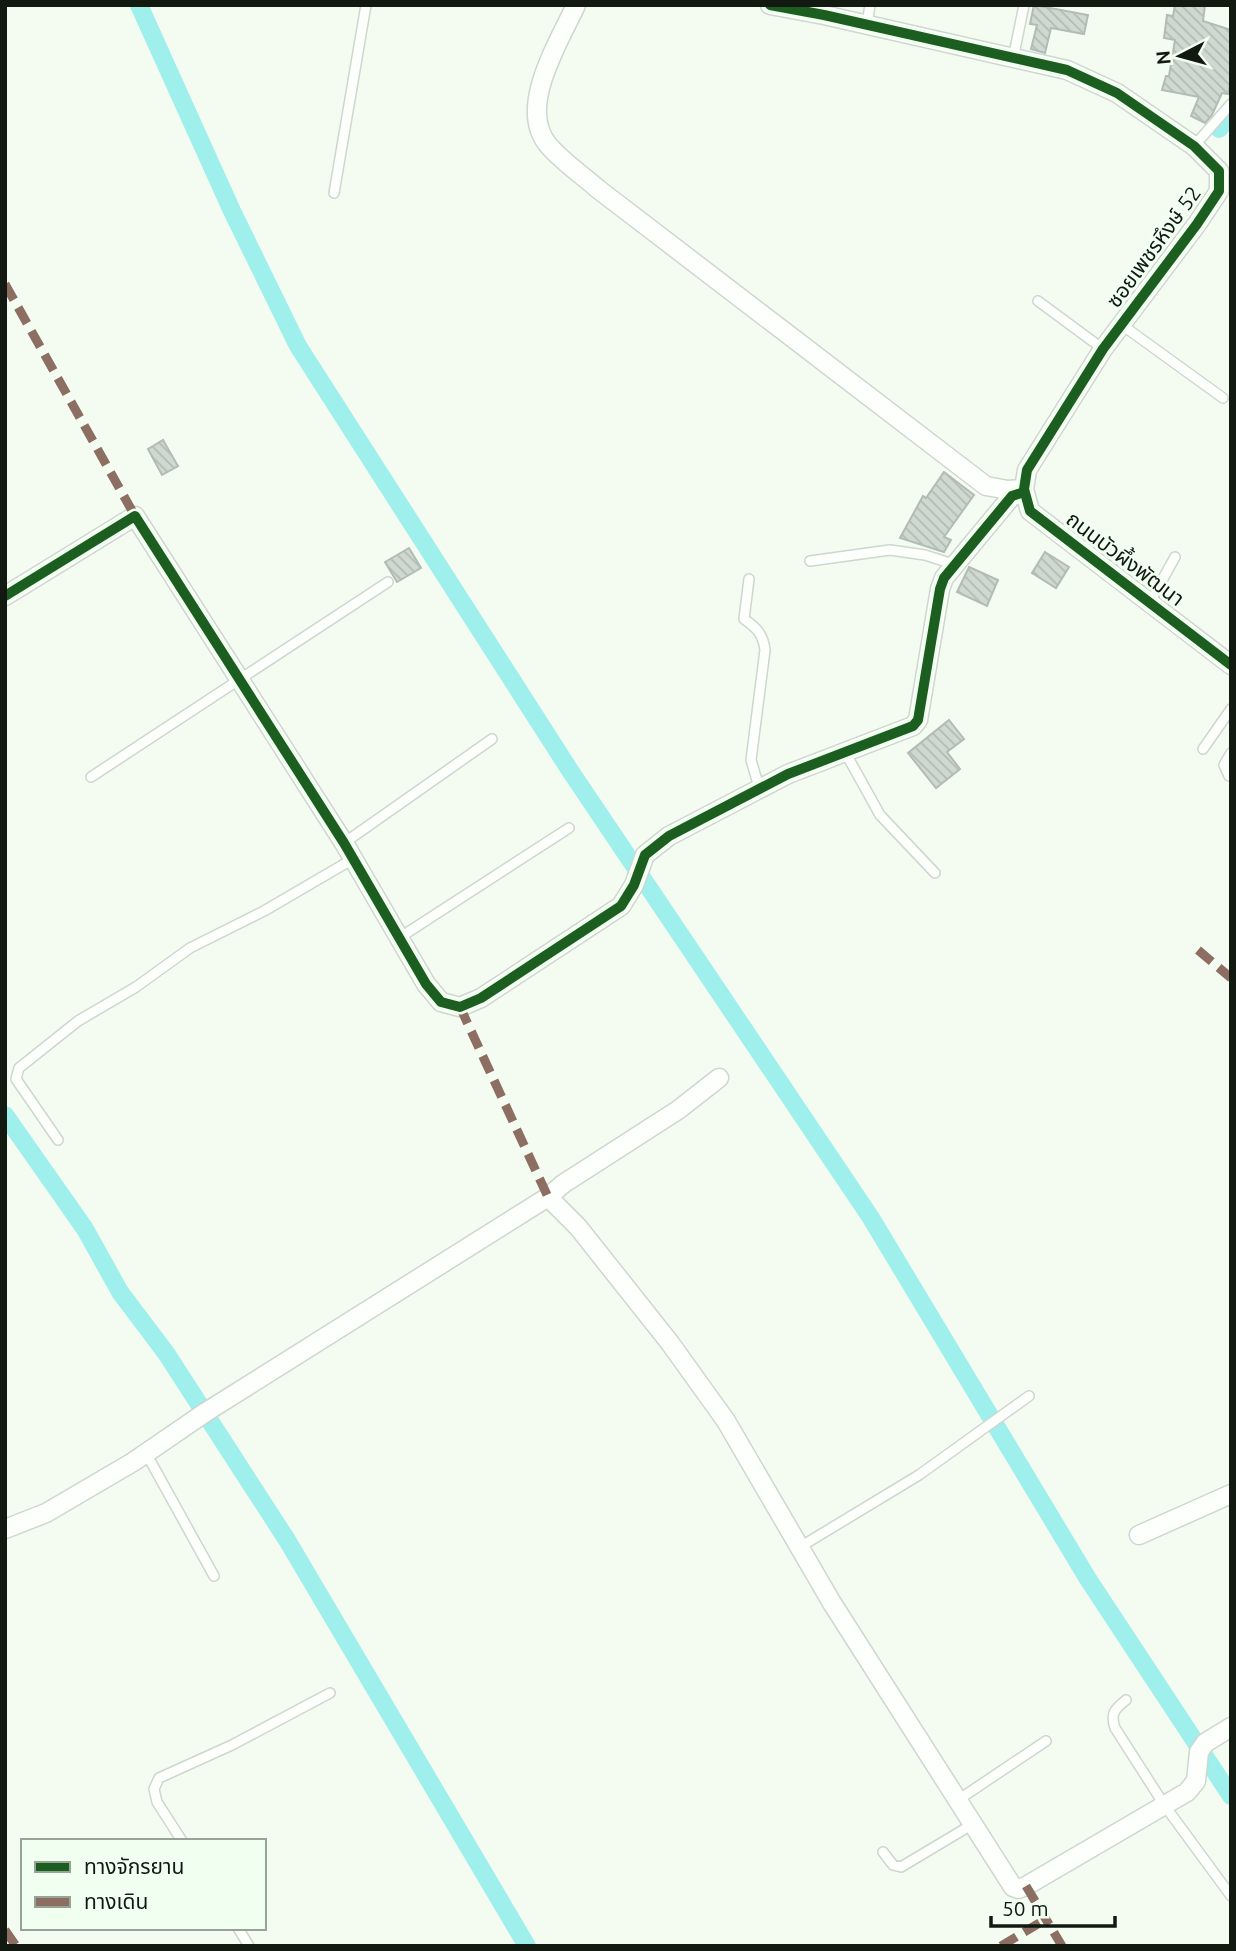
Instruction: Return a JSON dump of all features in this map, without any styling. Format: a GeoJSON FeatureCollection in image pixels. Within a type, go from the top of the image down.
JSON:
{"type":"FeatureCollection","features":[{"type":"Feature","properties":{"kind":"street"},"geometry":{"type":"LineString","coordinates":[[576,5],[543,76],[536,109],[538,130],[548,146],[598,189],[986,486],[1024,490]]}},
{"type":"Feature","properties":{"kind":"street","name":"ซอยเพชรหึงษ์ 52"},"geometry":{"type":"LineString","coordinates":[[770,5],[867,24],[1068,70],[1117,93],[1225,168],[1219,191],[1212,202],[1103,349],[1027,470],[1024,490]]}},
{"type":"Feature","properties":{"kind":"street"},"geometry":{"type":"LineString","coordinates":[[5,596],[135,516],[344,843],[426,984],[441,1002],[460,1007],[481,998],[621,906],[634,885],[645,855],[669,836],[788,774],[913,726],[918,720],[944,578],[1012,496],[1024,490]]}},
{"type":"Feature","properties":{"kind":"street","name":"ถนนบัวผึ้งพัฒนา"},"geometry":{"type":"LineString","coordinates":[[1024,490],[1030,511],[1231,665]]}},
{"type":"Feature","properties":{"kind":"street"},"geometry":{"type":"LineString","coordinates":[[5,1529],[46,1513],[146,1453],[206,1412],[548,1197],[678,1110],[719,1077]]}},
{"type":"Feature","properties":{"kind":"street"},"geometry":{"type":"LineString","coordinates":[[548,1197],[578,1227],[670,1343],[726,1421],[832,1603],[1013,1887],[1018,1889],[1187,1792],[1196,1780],[1199,1752],[1205,1742],[1231,1727]]}},
{"type":"Feature","properties":{"kind":"street"},"geometry":{"type":"LineString","coordinates":[[1139,1535],[1231,1494]]}},
{"type":"Feature","properties":{"kind":"lane"},"geometry":{"type":"LineString","coordinates":[[334,193],[366,5]]}},
{"type":"Feature","properties":{"kind":"lane"},"geometry":{"type":"LineString","coordinates":[[867,24],[870,5]]}},
{"type":"Feature","properties":{"kind":"lane"},"geometry":{"type":"LineString","coordinates":[[1013,59],[1024,5]]}},
{"type":"Feature","properties":{"kind":"lane"},"geometry":{"type":"LineString","coordinates":[[1194,146],[1231,104]]}},
{"type":"Feature","properties":{"kind":"lane"},"geometry":{"type":"LineString","coordinates":[[1038,301],[1103,349]]}},
{"type":"Feature","properties":{"kind":"lane"},"geometry":{"type":"LineString","coordinates":[[1122,325],[1223,398]]}},
{"type":"Feature","properties":{"kind":"lane"},"geometry":{"type":"LineString","coordinates":[[810,561],[890,550],[925,555],[956,565]]}},
{"type":"Feature","properties":{"kind":"lane"},"geometry":{"type":"LineString","coordinates":[[1150,602],[1175,557]]}},
{"type":"Feature","properties":{"kind":"lane"},"geometry":{"type":"LineString","coordinates":[[749,579],[744,619],[758,629],[763,637],[765,650],[751,760],[760,787]]}},
{"type":"Feature","properties":{"kind":"lane"},"geometry":{"type":"LineString","coordinates":[[91,777],[388,582]]}},
{"type":"Feature","properties":{"kind":"lane"},"geometry":{"type":"LineString","coordinates":[[1203,749],[1231,709]]}},
{"type":"Feature","properties":{"kind":"lane"},"geometry":{"type":"LineString","coordinates":[[344,843],[492,739]]}},
{"type":"Feature","properties":{"kind":"lane"},"geometry":{"type":"LineString","coordinates":[[845,752],[880,815],[934,873]]}},
{"type":"Feature","properties":{"kind":"lane"},"geometry":{"type":"LineString","coordinates":[[1229,776],[1224,765],[1231,753]]}},
{"type":"Feature","properties":{"kind":"lane"},"geometry":{"type":"LineString","coordinates":[[399,938],[569,828]]}},
{"type":"Feature","properties":{"kind":"lane"},"geometry":{"type":"LineString","coordinates":[[58,1140],[16,1079],[19,1068],[78,1021],[136,987],[190,948],[264,911],[353,859]]}},
{"type":"Feature","properties":{"kind":"lane"},"geometry":{"type":"LineString","coordinates":[[800,1547],[919,1475],[1029,1396]]}},
{"type":"Feature","properties":{"kind":"lane"},"geometry":{"type":"LineString","coordinates":[[146,1453],[214,1576]]}},
{"type":"Feature","properties":{"kind":"lane"},"geometry":{"type":"LineString","coordinates":[[181,1839],[157,1802],[154,1789],[159,1778],[232,1745],[330,1693]]}},
{"type":"Feature","properties":{"kind":"lane"},"geometry":{"type":"LineString","coordinates":[[1126,1700],[1113,1711],[1115,1728],[1165,1806],[1231,1896]]}},
{"type":"Feature","properties":{"kind":"lane"},"geometry":{"type":"LineString","coordinates":[[958,1800],[1046,1741]]}},
{"type":"Feature","properties":{"kind":"lane"},"geometry":{"type":"LineString","coordinates":[[883,1852],[894,1865],[901,1867],[973,1824]]}},
{"type":"Feature","properties":{"kind":"lane"},"geometry":{"type":"LineString","coordinates":[[239,1930],[248,1946]]}},
{"type":"Feature","properties":{"kind":"building"},"geometry":{"type":"Polygon","coordinates":[[[1034,5],[1088,15],[1084,34],[1051,28],[1045,53],[1031,49],[1037,25],[1030,24],[1034,5]]]}},
{"type":"Feature","properties":{"kind":"building"},"geometry":{"type":"Polygon","coordinates":[[[1175,5],[1205,5],[1203,21],[1231,30],[1231,81],[1228,94],[1222,93],[1212,115],[1205,123],[1191,116],[1199,97],[1162,90],[1166,76],[1169,76],[1175,40],[1164,38],[1167,15],[1173,16],[1175,5]]]}},
{"type":"Feature","properties":{"kind":"building"},"geometry":{"type":"Polygon","coordinates":[[[163,440],[178,466],[162,475],[148,449],[163,440]]]}},
{"type":"Feature","properties":{"kind":"building"},"geometry":{"type":"Polygon","coordinates":[[[944,472],[974,495],[944,537],[951,540],[944,552],[900,538],[923,496],[926,498],[944,472]]]}},
{"type":"Feature","properties":{"kind":"building"},"geometry":{"type":"Polygon","coordinates":[[[409,548],[421,568],[397,582],[385,562],[409,548]]]}},
{"type":"Feature","properties":{"kind":"building"},"geometry":{"type":"Polygon","coordinates":[[[1045,552],[1069,567],[1056,588],[1032,573],[1045,552]]]}},
{"type":"Feature","properties":{"kind":"building"},"geometry":{"type":"Polygon","coordinates":[[[969,567],[998,580],[987,606],[957,592],[969,567]]]}},
{"type":"Feature","properties":{"kind":"building"},"geometry":{"type":"Polygon","coordinates":[[[949,720],[964,739],[947,752],[960,769],[936,788],[908,753],[949,720]]]}},
{"type":"Feature","properties":{"kind":"waterway"},"geometry":{"type":"LineString","coordinates":[[139,5],[232,211],[298,346],[569,769],[871,1218],[1088,1579],[1231,1796]]}},
{"type":"Feature","properties":{"kind":"waterway"},"geometry":{"type":"LineString","coordinates":[[1219,129],[1231,116]]}},
{"type":"Feature","properties":{"kind":"waterway"},"geometry":{"type":"LineString","coordinates":[[5,1115],[85,1229],[120,1292],[166,1353],[287,1540],[527,1946]]}},
{"type":"Feature","properties":{"kind":"marked path"},"geometry":{"type":"LineString","coordinates":[[5,284],[135,516]]}},
{"type":"Feature","properties":{"kind":"marked path"},"geometry":{"type":"LineString","coordinates":[[1198,950],[1231,978]]}},
{"type":"Feature","properties":{"kind":"marked path"},"geometry":{"type":"LineString","coordinates":[[460,1007],[548,1197]]}},
{"type":"Feature","properties":{"kind":"marked path"},"geometry":{"type":"LineString","coordinates":[[1026,1886],[1062,1946]]}},
{"type":"Feature","properties":{"kind":"marked path"},"geometry":{"type":"LineString","coordinates":[[1001,1946],[1046,1919]]}},
{"type":"Feature","properties":{"kind":"marked path"},"geometry":{"type":"LineString","coordinates":[[5,1930],[16,1946]]}},
{"type":"Feature","properties":{"kind":"cycle path"},"geometry":{"type":"LineString","coordinates":[[770,5],[1067,70],[1117,93],[1194,146],[1219,171],[1219,191],[1103,349],[1027,470],[1024,489],[1030,511],[1231,665]]}},
{"type":"Feature","properties":{"kind":"cycle path"},"geometry":{"type":"LineString","coordinates":[[5,596],[135,516],[344,843],[426,984],[441,1002],[460,1007],[481,998],[621,906],[634,885],[645,855],[669,836],[788,774],[913,726],[918,720],[944,578],[1012,496],[1024,492]]}}]}
